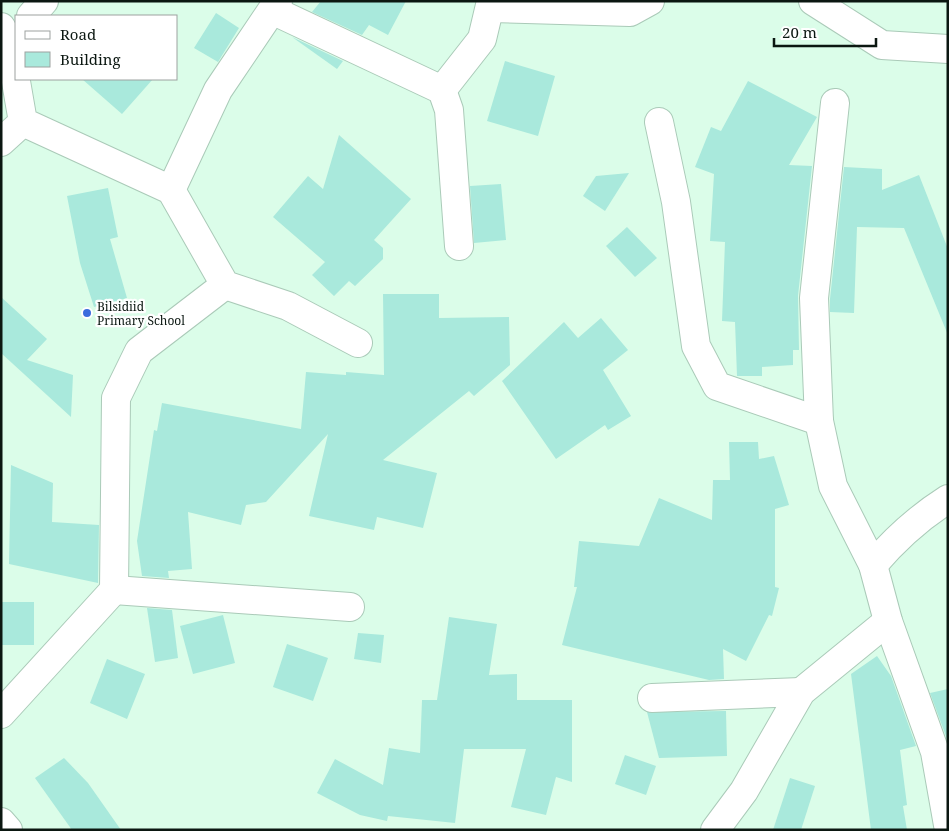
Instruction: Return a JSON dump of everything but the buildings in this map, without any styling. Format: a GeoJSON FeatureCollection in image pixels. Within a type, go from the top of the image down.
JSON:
{"type":"FeatureCollection","features":[{"type":"Feature","properties":{"kind":"street"},"geometry":{"type":"LineString","coordinates":[[32,15],[44,1]]}},
{"type":"Feature","properties":{"kind":"street"},"geometry":{"type":"LineString","coordinates":[[442,90],[482,39],[491,4],[630,12],[650,1]]}},
{"type":"Feature","properties":{"kind":"street"},"geometry":{"type":"LineString","coordinates":[[813,1],[882,45],[948,49]]}},
{"type":"Feature","properties":{"kind":"street"},"geometry":{"type":"LineString","coordinates":[[171,190],[218,90],[276,6],[442,90],[449,110],[459,246]]}},
{"type":"Feature","properties":{"kind":"street"},"geometry":{"type":"LineString","coordinates":[[9,34],[15,72]]}},
{"type":"Feature","properties":{"kind":"street"},"geometry":{"type":"LineString","coordinates":[[16,80],[23,122]]}},
{"type":"Feature","properties":{"kind":"street"},"geometry":{"type":"LineString","coordinates":[[835,103],[814,298],[819,421],[832,486],[873,565],[888,621],[941,751],[948,825]]}},
{"type":"Feature","properties":{"kind":"street"},"geometry":{"type":"LineString","coordinates":[[23,122],[171,190],[225,284],[288,306],[358,343]]}},
{"type":"Feature","properties":{"kind":"street"},"geometry":{"type":"LineString","coordinates":[[1,142],[23,122]]}},
{"type":"Feature","properties":{"kind":"street"},"geometry":{"type":"LineString","coordinates":[[659,122],[676,202],[696,346],[717,386],[819,421]]}},
{"type":"Feature","properties":{"kind":"street"},"geometry":{"type":"LineString","coordinates":[[1,714],[114,590],[116,398],[139,351],[225,284]]}},
{"type":"Feature","properties":{"kind":"street"},"geometry":{"type":"LineString","coordinates":[[873,565],[906,528],[948,499]]}},
{"type":"Feature","properties":{"kind":"street"},"geometry":{"type":"LineString","coordinates":[[114,590],[350,607]]}},
{"type":"Feature","properties":{"kind":"street"},"geometry":{"type":"LineString","coordinates":[[716,830],[744,791],[800,692],[888,621]]}},
{"type":"Feature","properties":{"kind":"street"},"geometry":{"type":"LineString","coordinates":[[652,698],[800,692]]}},
{"type":"Feature","properties":{"kind":"street"},"geometry":{"type":"LineString","coordinates":[[1,822],[8,830]]}},
{"type":"Feature","properties":{"kind":"place","name":"Bilsidiid Primary School"},"geometry":{"type":"Point","coordinates":[87,313]}}]}
